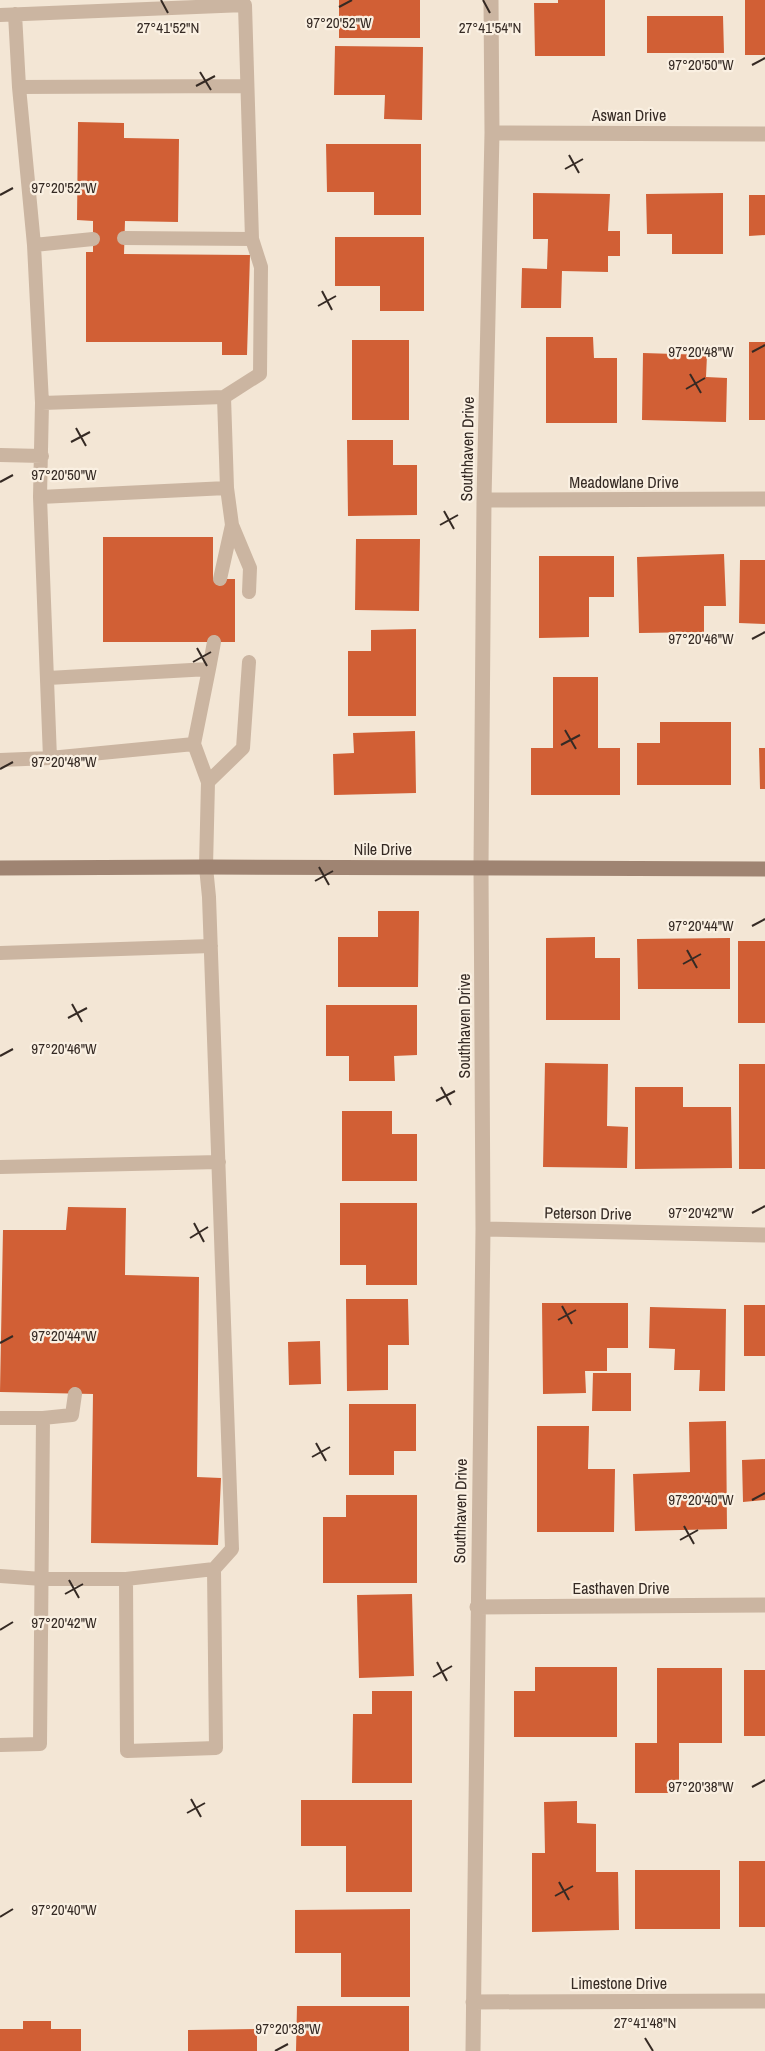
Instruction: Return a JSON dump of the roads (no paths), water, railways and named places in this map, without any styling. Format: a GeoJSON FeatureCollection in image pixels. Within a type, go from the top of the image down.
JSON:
{"type":"FeatureCollection","features":[{"type":"Feature","properties":{"kind":"main road","name":"Nile Drive"},"geometry":{"type":"LineString","coordinates":[[0,868],[765,869]]}},
{"type":"Feature","properties":{"kind":"street","name":"Southhaven Drive"},"geometry":{"type":"LineString","coordinates":[[473,2051],[483,1229],[481,867],[484,500],[492,133],[491,0]]}},
{"type":"Feature","properties":{"kind":"street","name":"Aswan Drive"},"geometry":{"type":"LineString","coordinates":[[492,133],[765,134]]}},
{"type":"Feature","properties":{"kind":"street","name":"Meadowlane Drive"},"geometry":{"type":"LineString","coordinates":[[484,500],[765,499]]}},
{"type":"Feature","properties":{"kind":"street","name":"Peterson Drive"},"geometry":{"type":"LineString","coordinates":[[483,1229],[765,1234]]}},
{"type":"Feature","properties":{"kind":"street","name":"Easthaven Drive"},"geometry":{"type":"LineString","coordinates":[[477,1607],[765,1605]]}},
{"type":"Feature","properties":{"kind":"street","name":"Limestone Drive"},"geometry":{"type":"LineString","coordinates":[[473,2002],[765,2001]]}},
{"type":"Feature","properties":{"kind":"lane"},"geometry":{"type":"LineString","coordinates":[[0,15],[244,5],[252,239],[261,267],[260,374],[224,397],[42,403]]}},
{"type":"Feature","properties":{"kind":"lane"},"geometry":{"type":"LineString","coordinates":[[15,14],[19,87],[34,245],[42,403],[40,497],[50,758]]}},
{"type":"Feature","properties":{"kind":"lane"},"geometry":{"type":"LineString","coordinates":[[19,87],[246,86]]}},
{"type":"Feature","properties":{"kind":"lane"},"geometry":{"type":"LineString","coordinates":[[124,238],[252,239]]}},
{"type":"Feature","properties":{"kind":"lane"},"geometry":{"type":"LineString","coordinates":[[34,245],[93,239]]}},
{"type":"Feature","properties":{"kind":"lane"},"geometry":{"type":"LineString","coordinates":[[224,397],[226,488],[232,525],[250,568],[249,592]]}},
{"type":"Feature","properties":{"kind":"lane"},"geometry":{"type":"LineString","coordinates":[[0,455],[42,456]]}},
{"type":"Feature","properties":{"kind":"lane"},"geometry":{"type":"LineString","coordinates":[[40,497],[226,488]]}},
{"type":"Feature","properties":{"kind":"lane"},"geometry":{"type":"LineString","coordinates":[[220,579],[232,525]]}},
{"type":"Feature","properties":{"kind":"lane"},"geometry":{"type":"LineString","coordinates":[[0,1576],[42,1579],[126,1579],[214,1569],[232,1549],[211,946],[206,867],[208,782],[194,744],[214,642]]}},
{"type":"Feature","properties":{"kind":"lane"},"geometry":{"type":"LineString","coordinates":[[208,782],[243,748],[249,662]]}},
{"type":"Feature","properties":{"kind":"lane"},"geometry":{"type":"LineString","coordinates":[[48,678],[209,669]]}},
{"type":"Feature","properties":{"kind":"lane"},"geometry":{"type":"LineString","coordinates":[[0,760],[50,758],[194,744]]}},
{"type":"Feature","properties":{"kind":"lane"},"geometry":{"type":"LineString","coordinates":[[0,953],[211,946]]}},
{"type":"Feature","properties":{"kind":"lane"},"geometry":{"type":"LineString","coordinates":[[0,1167],[219,1162]]}},
{"type":"Feature","properties":{"kind":"lane"},"geometry":{"type":"LineString","coordinates":[[0,1418],[72,1415],[75,1394]]}},
{"type":"Feature","properties":{"kind":"lane"},"geometry":{"type":"LineString","coordinates":[[0,1744],[40,1744],[43,1418]]}},
{"type":"Feature","properties":{"kind":"lane"},"geometry":{"type":"LineString","coordinates":[[126,1579],[127,1751],[216,1748],[214,1569]]}}]}
